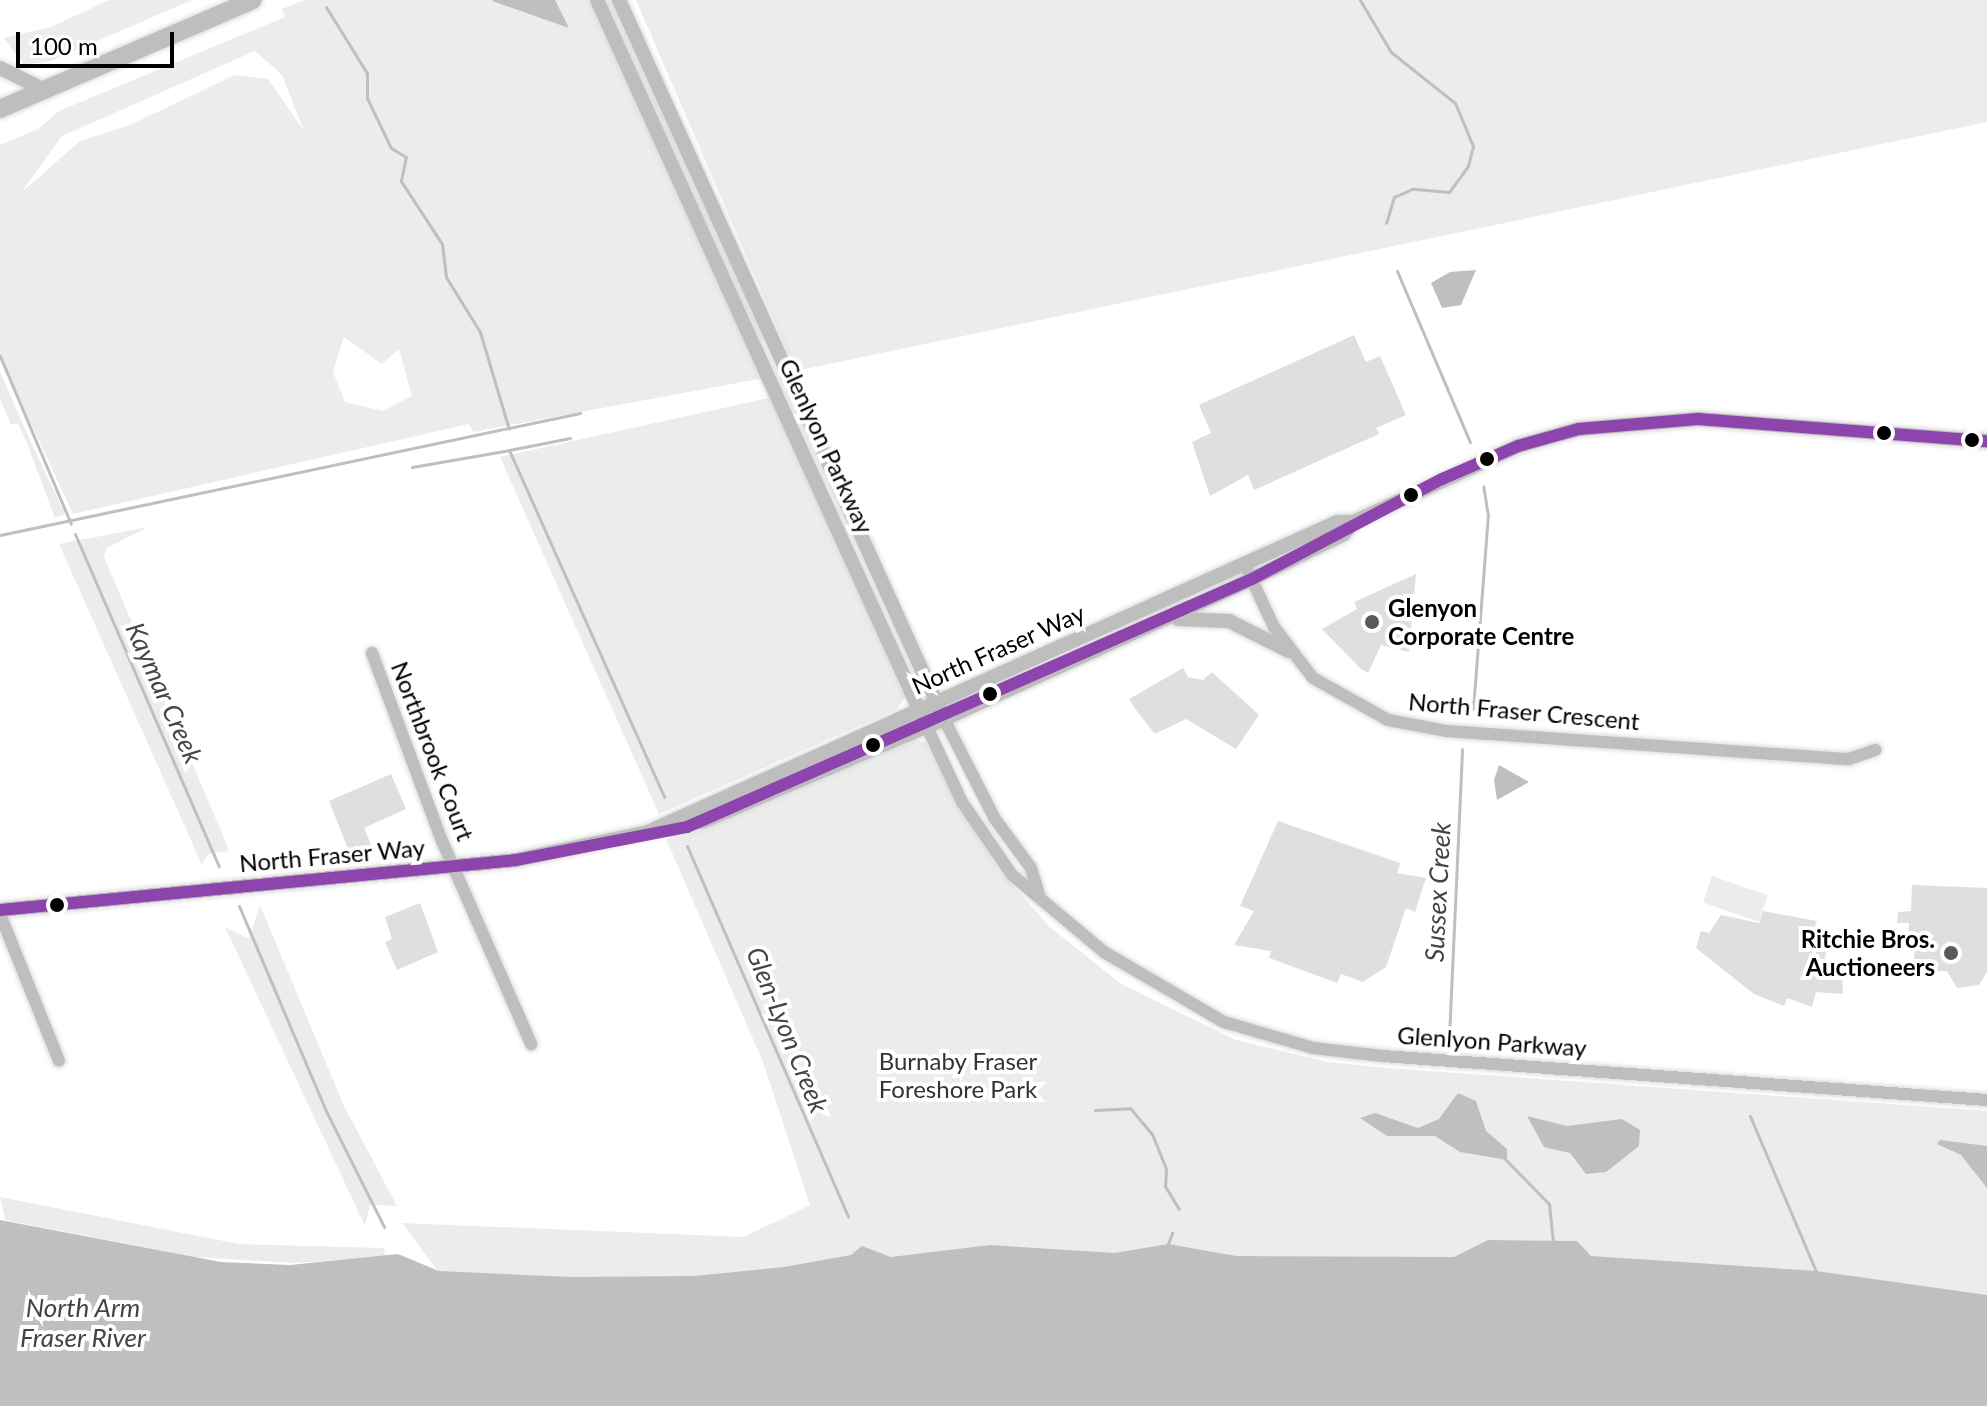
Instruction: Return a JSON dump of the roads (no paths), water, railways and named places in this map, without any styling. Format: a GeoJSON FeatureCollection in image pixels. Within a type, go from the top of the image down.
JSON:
{"type":"FeatureCollection","features":[{"type":"Feature","properties":{"kind":"main road"},"geometry":{"type":"LineString","coordinates":[[0,109],[253,0]]}},
{"type":"Feature","properties":{"kind":"street","name":"Glenlyon Parkway"},"geometry":{"type":"LineString","coordinates":[[597,0],[927,727],[983,838],[1012,875],[1039,894],[1104,952],[1153,985],[1224,1022],[1313,1048],[1987,1100]]}},
{"type":"Feature","properties":{"kind":"street","name":"Glenlyon Parkway"},"geometry":{"type":"LineString","coordinates":[[619,0],[935,700],[995,819],[1031,868],[1039,894]]}},
{"type":"Feature","properties":{"kind":"street"},"geometry":{"type":"LineString","coordinates":[[0,68],[45,90]]}},
{"type":"Feature","properties":{"kind":"street","name":"North Fraser Way"},"geometry":{"type":"LineString","coordinates":[[665,826],[935,700],[1337,522],[1353,522],[1518,446],[1603,425],[1698,419],[1987,441]]}},
{"type":"Feature","properties":{"kind":"street","name":"North Fraser Way"},"geometry":{"type":"LineString","coordinates":[[0,912],[454,866],[575,850],[665,826],[704,821],[927,727],[1252,579],[1344,534],[1353,522]]}},
{"type":"Feature","properties":{"kind":"street","name":"North Fraser Crescent"},"geometry":{"type":"LineString","coordinates":[[1244,563],[1289,651],[1343,699],[1422,728],[1849,759],[1875,750]]}},
{"type":"Feature","properties":{"kind":"street"},"geometry":{"type":"LineString","coordinates":[[1158,622],[1196,616],[1229,621],[1289,651]]}},
{"type":"Feature","properties":{"kind":"street","name":"Northbrook Court"},"geometry":{"type":"LineString","coordinates":[[372,653],[454,866],[531,1044]]}},
{"type":"Feature","properties":{"kind":"street"},"geometry":{"type":"LineString","coordinates":[[0,912],[59,1061]]}},
{"type":"Feature","properties":{"kind":"water"},"geometry":{"type":"Polygon","coordinates":[[[494,0],[555,0],[569,28],[492,1],[494,0]]]}},
{"type":"Feature","properties":{"kind":"water"},"geometry":{"type":"Polygon","coordinates":[[[1476,270],[1461,305],[1442,308],[1431,283],[1450,272],[1476,270]]]}},
{"type":"Feature","properties":{"kind":"water"},"geometry":{"type":"Polygon","coordinates":[[[1499,765],[1529,782],[1497,800],[1494,780],[1499,765]]]}},
{"type":"Feature","properties":{"kind":"water"},"geometry":{"type":"Polygon","coordinates":[[[1458,1093],[1476,1101],[1486,1131],[1507,1149],[1507,1160],[1460,1152],[1435,1136],[1387,1136],[1360,1118],[1375,1113],[1418,1128],[1439,1119],[1458,1093]]]}},
{"type":"Feature","properties":{"kind":"water"},"geometry":{"type":"Polygon","coordinates":[[[1527,1116],[1567,1126],[1622,1119],[1640,1130],[1639,1146],[1606,1172],[1586,1174],[1570,1153],[1544,1147],[1527,1116]]]}},
{"type":"Feature","properties":{"kind":"water"},"geometry":{"type":"Polygon","coordinates":[[[1940,1140],[1987,1146],[1987,1188],[1961,1155],[1937,1144],[1940,1140]]]}},
{"type":"Feature","properties":{"kind":"water","name":"North Arm Fraser River"},"geometry":{"type":"Polygon","coordinates":[[[0,1220],[221,1262],[290,1265],[398,1254],[439,1271],[571,1277],[695,1276],[784,1267],[851,1255],[862,1246],[891,1257],[990,1245],[1115,1253],[1168,1244],[1236,1256],[1454,1257],[1488,1240],[1577,1241],[1591,1256],[1816,1271],[1987,1295],[1987,1406],[0,1406],[0,1220]]]}},
{"type":"Feature","properties":{"kind":"waterway","name":"Sussex Creek"},"geometry":{"type":"LineString","coordinates":[[1360,0],[1391,52],[1455,103],[1473,146],[1468,166],[1449,192],[1412,189],[1394,197],[1386,223]]}},
{"type":"Feature","properties":{"kind":"waterway","name":"Glen-Lyon Creek"},"geometry":{"type":"LineString","coordinates":[[326,7],[367,73],[367,98],[391,148],[406,157],[401,181],[442,244],[446,277],[480,332],[509,429]]}},
{"type":"Feature","properties":{"kind":"waterway","name":"Sussex Creek"},"geometry":{"type":"LineString","coordinates":[[1397,271],[1470,442]]}},
{"type":"Feature","properties":{"kind":"waterway","name":"Kaymar Creek"},"geometry":{"type":"LineString","coordinates":[[0,356],[71,524]]}},
{"type":"Feature","properties":{"kind":"waterway"},"geometry":{"type":"LineString","coordinates":[[0,535],[580,413]]}},
{"type":"Feature","properties":{"kind":"waterway","name":"Glen-Lyon Creek"},"geometry":{"type":"LineString","coordinates":[[570,438],[509,450],[664,797]]}},
{"type":"Feature","properties":{"kind":"waterway"},"geometry":{"type":"LineString","coordinates":[[412,467],[509,450]]}},
{"type":"Feature","properties":{"kind":"waterway","name":"Sussex Creek"},"geometry":{"type":"LineString","coordinates":[[1473,709],[1488,516],[1483,486]]}},
{"type":"Feature","properties":{"kind":"waterway","name":"Kaymar Creek"},"geometry":{"type":"LineString","coordinates":[[75,534],[219,866]]}},
{"type":"Feature","properties":{"kind":"waterway","name":"Sussex Creek"},"geometry":{"type":"LineString","coordinates":[[1449,1037],[1462,749]]}},
{"type":"Feature","properties":{"kind":"waterway","name":"Glen-Lyon Creek"},"geometry":{"type":"LineString","coordinates":[[687,846],[848,1216]]}},
{"type":"Feature","properties":{"kind":"waterway","name":"Kaymar Creek"},"geometry":{"type":"LineString","coordinates":[[239,906],[326,1111],[384,1227]]}},
{"type":"Feature","properties":{"kind":"waterway"},"geometry":{"type":"LineString","coordinates":[[1095,1110],[1130,1108],[1152,1134],[1166,1169],[1165,1186],[1179,1209]]}},
{"type":"Feature","properties":{"kind":"waterway"},"geometry":{"type":"LineString","coordinates":[[1750,1116],[1817,1274]]}},
{"type":"Feature","properties":{"kind":"waterway","name":"Sussex Creek"},"geometry":{"type":"LineString","coordinates":[[1504,1158],[1549,1204],[1553,1243]]}},
{"type":"Feature","properties":{"kind":"waterway"},"geometry":{"type":"LineString","coordinates":[[1168,1244],[1172,1233]]}},
{"type":"Feature","properties":{"kind":"place","name":"Glenyon Corporate Centre"},"geometry":{"type":"Point","coordinates":[1372,622]}},
{"type":"Feature","properties":{"kind":"place","name":"Ritchie Bros. Auctioneers"},"geometry":{"type":"Point","coordinates":[1951,953]}},
{"type":"Feature","properties":{"kind":"park label","name":"Burnaby Fraser Foreshore Park"},"geometry":{"type":"Point","coordinates":[958,1075]}}]}
